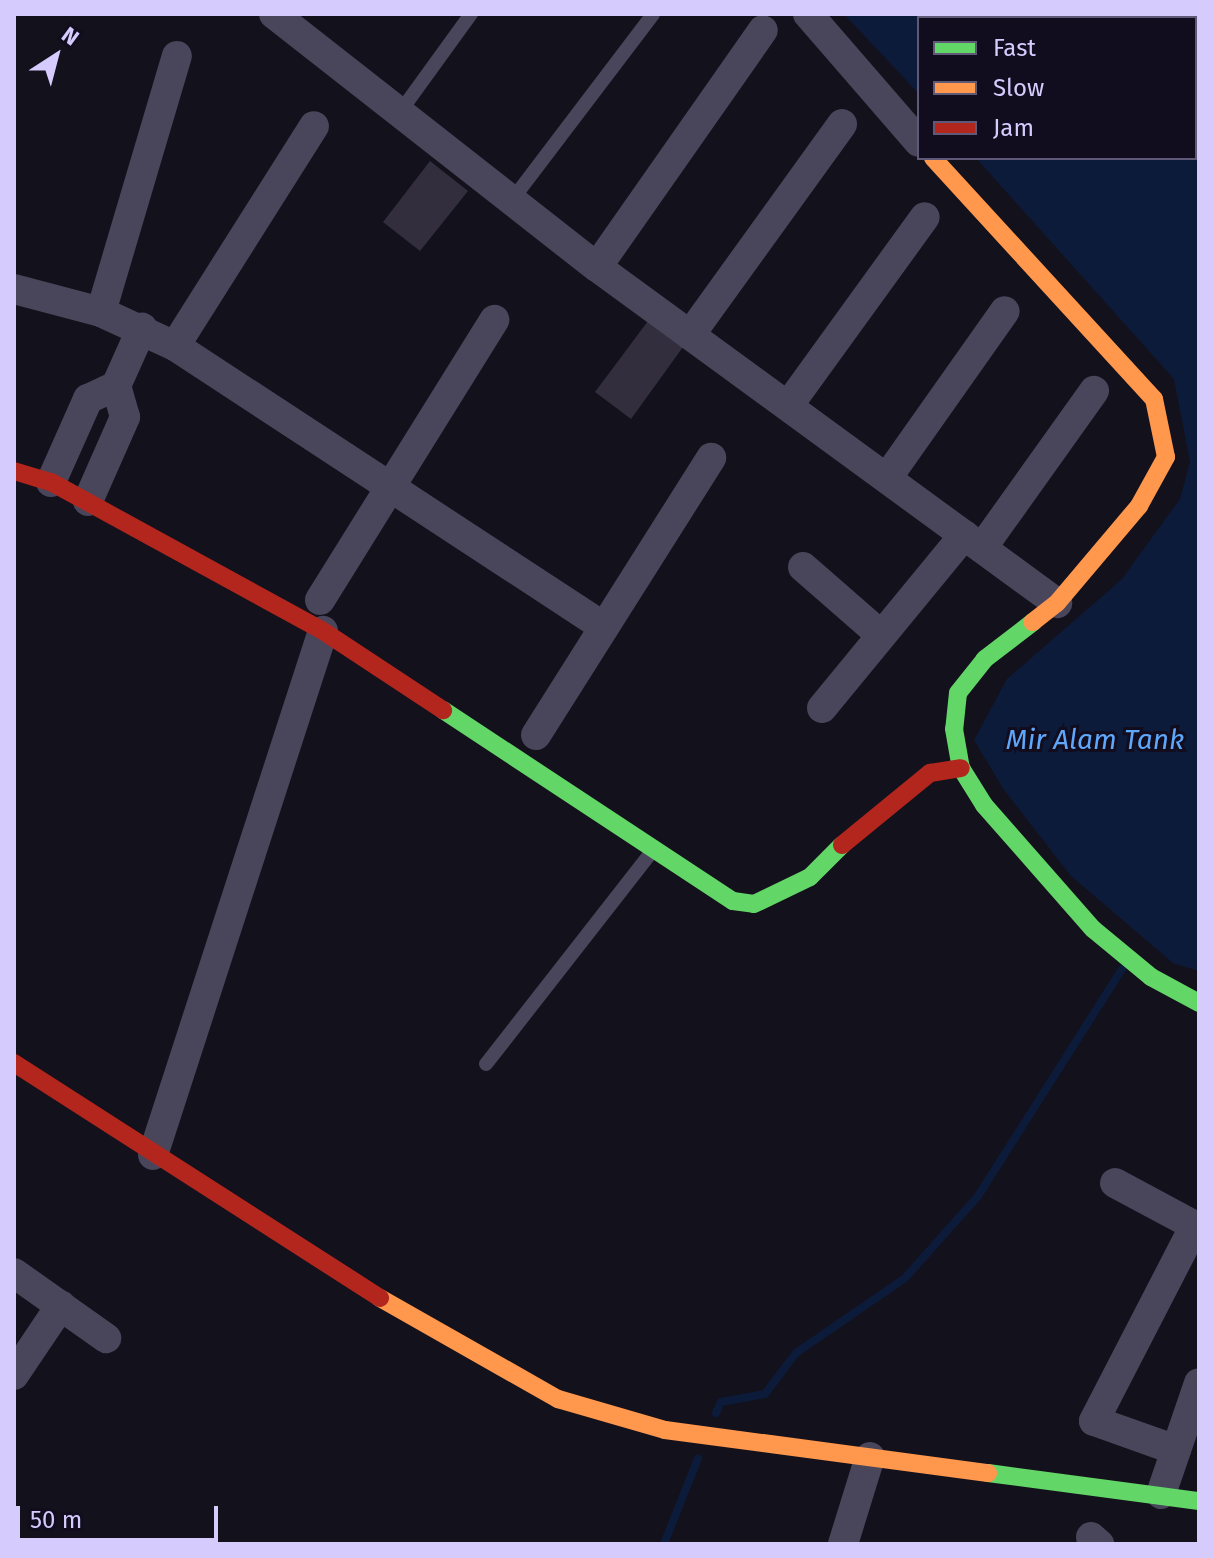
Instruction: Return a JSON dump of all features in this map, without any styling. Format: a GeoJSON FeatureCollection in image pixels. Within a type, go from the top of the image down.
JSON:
{"type":"FeatureCollection","features":[{"type":"Feature","properties":{"kind":"street"},"geometry":{"type":"LineString","coordinates":[[274,14],[597,267],[1057,603]]}},
{"type":"Feature","properties":{"kind":"street"},"geometry":{"type":"LineString","coordinates":[[808,14],[917,140]]}},
{"type":"Feature","properties":{"kind":"street"},"geometry":{"type":"LineString","coordinates":[[597,267],[763,30]]}},
{"type":"Feature","properties":{"kind":"street"},"geometry":{"type":"LineString","coordinates":[[101,312],[177,56]]}},
{"type":"Feature","properties":{"kind":"street"},"geometry":{"type":"LineString","coordinates":[[690,335],[842,124]]}},
{"type":"Feature","properties":{"kind":"street"},"geometry":{"type":"LineString","coordinates":[[175,346],[314,126]]}},
{"type":"Feature","properties":{"kind":"street"},"geometry":{"type":"LineString","coordinates":[[935,160],[1154,399],[1166,457],[1139,506],[1057,603],[985,659],[958,693],[954,729],[961,768],[994,816],[1115,947],[1143,971],[1199,1003]]}},
{"type":"Feature","properties":{"kind":"street"},"geometry":{"type":"LineString","coordinates":[[788,406],[925,217]]}},
{"type":"Feature","properties":{"kind":"street"},"geometry":{"type":"LineString","coordinates":[[14,289],[101,312],[142,328],[175,346],[604,627]]}},
{"type":"Feature","properties":{"kind":"street"},"geometry":{"type":"LineString","coordinates":[[887,478],[1005,311]]}},
{"type":"Feature","properties":{"kind":"street"},"geometry":{"type":"LineString","coordinates":[[320,600],[494,320]]}},
{"type":"Feature","properties":{"kind":"street"},"geometry":{"type":"LineString","coordinates":[[88,501],[125,417],[116,386],[142,328]]}},
{"type":"Feature","properties":{"kind":"street"},"geometry":{"type":"LineString","coordinates":[[51,482],[88,399],[116,386]]}},
{"type":"Feature","properties":{"kind":"street"},"geometry":{"type":"LineString","coordinates":[[822,708],[881,635],[973,542],[1094,391]]}},
{"type":"Feature","properties":{"kind":"street"},"geometry":{"type":"LineString","coordinates":[[536,735],[711,458]]}},
{"type":"Feature","properties":{"kind":"street"},"geometry":{"type":"LineString","coordinates":[[14,471],[51,482],[88,501],[323,631],[733,901],[754,904],[810,877],[885,804],[930,773],[961,768]]}},
{"type":"Feature","properties":{"kind":"street"},"geometry":{"type":"LineString","coordinates":[[803,567],[881,635]]}},
{"type":"Feature","properties":{"kind":"street"},"geometry":{"type":"LineString","coordinates":[[153,1155],[323,631]]}},
{"type":"Feature","properties":{"kind":"street"},"geometry":{"type":"LineString","coordinates":[[17,1071],[428,1329],[558,1399],[665,1430],[1199,1501]]}},
{"type":"Feature","properties":{"kind":"street"},"geometry":{"type":"LineString","coordinates":[[1115,1183],[1197,1227],[1094,1421],[1176,1450]]}},
{"type":"Feature","properties":{"kind":"street"},"geometry":{"type":"LineString","coordinates":[[14,1273],[106,1338]]}},
{"type":"Feature","properties":{"kind":"street"},"geometry":{"type":"LineString","coordinates":[[14,1375],[61,1305]]}},
{"type":"Feature","properties":{"kind":"street"},"geometry":{"type":"LineString","coordinates":[[1161,1494],[1199,1383]]}},
{"type":"Feature","properties":{"kind":"street"},"geometry":{"type":"LineString","coordinates":[[843,1544],[870,1457]]}},
{"type":"Feature","properties":{"kind":"lane"},"geometry":{"type":"LineString","coordinates":[[400,112],[471,14]]}},
{"type":"Feature","properties":{"kind":"lane"},"geometry":{"type":"LineString","coordinates":[[512,200],[653,14]]}},
{"type":"Feature","properties":{"kind":"lane"},"geometry":{"type":"LineString","coordinates":[[486,1064],[653,850]]}},
{"type":"Feature","properties":{"kind":"water","name":"Mir Alam Tank"},"geometry":{"type":"Polygon","coordinates":[[[844,14],[1199,14],[1199,971],[1173,963],[1071,876],[1004,790],[974,740],[1007,679],[1122,579],[1180,499],[1190,462],[1174,379],[978,160],[1197,160],[1197,16],[917,16],[917,92],[844,14]]]}},
{"type":"Feature","properties":{"kind":"building"},"geometry":{"type":"Polygon","coordinates":[[[430,161],[468,191],[420,251],[383,222],[430,161]]]}},
{"type":"Feature","properties":{"kind":"building"},"geometry":{"type":"Polygon","coordinates":[[[648,321],[683,347],[631,419],[595,392],[648,321]]]}},
{"type":"Feature","properties":{"kind":"waterway"},"geometry":{"type":"LineString","coordinates":[[716,1413],[721,1402],[765,1394],[796,1353],[905,1278],[978,1196],[1122,969]]}},
{"type":"Feature","properties":{"kind":"waterway"},"geometry":{"type":"LineString","coordinates":[[664,1544],[698,1458]]}},
{"type":"Feature","properties":{"kind":"traffic: fast"},"geometry":{"type":"LineString","coordinates":[[1033,622],[985,659],[958,693],[954,729],[961,768],[984,805],[1093,929],[1151,977],[1199,1003]]}},
{"type":"Feature","properties":{"kind":"traffic: fast"},"geometry":{"type":"LineString","coordinates":[[443,710],[733,901],[754,904],[810,877],[842,845]]}},
{"type":"Feature","properties":{"kind":"traffic: fast"},"geometry":{"type":"LineString","coordinates":[[988,1473],[1199,1501]]}},
{"type":"Feature","properties":{"kind":"traffic: slow"},"geometry":{"type":"LineString","coordinates":[[935,160],[1154,399],[1166,457],[1139,506],[1057,603],[1033,622]]}},
{"type":"Feature","properties":{"kind":"traffic: slow"},"geometry":{"type":"LineString","coordinates":[[380,1298],[558,1399],[665,1430],[988,1473]]}},
{"type":"Feature","properties":{"kind":"traffic: jam"},"geometry":{"type":"LineString","coordinates":[[14,471],[51,482],[323,631],[443,710]]}},
{"type":"Feature","properties":{"kind":"traffic: jam"},"geometry":{"type":"LineString","coordinates":[[842,845],[930,773],[961,768]]}},
{"type":"Feature","properties":{"kind":"traffic: jam"},"geometry":{"type":"LineString","coordinates":[[14,1063],[380,1298]]}}]}
